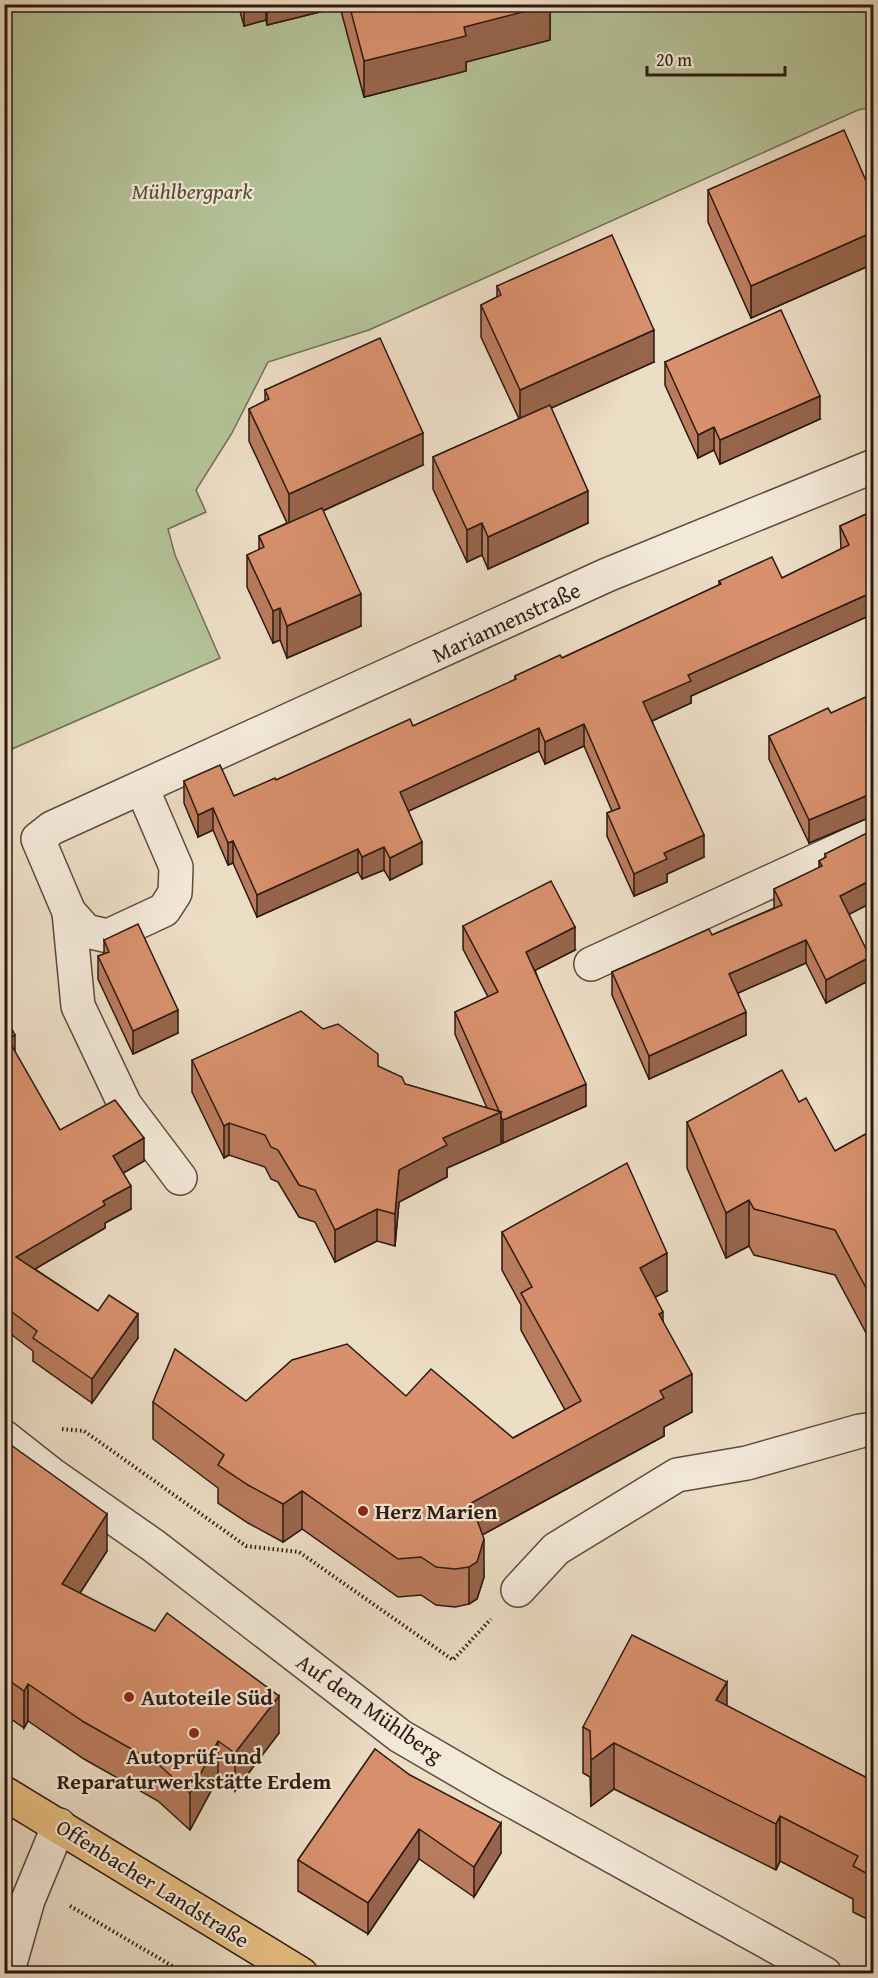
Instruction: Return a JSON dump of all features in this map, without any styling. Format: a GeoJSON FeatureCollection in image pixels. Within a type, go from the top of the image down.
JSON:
{"type":"FeatureCollection","features":[{"type":"Feature","properties":{"kind":"main road","name":"Offenbacher Landstraße"},"geometry":{"type":"LineString","coordinates":[[4,1793],[301,1974]]}},
{"type":"Feature","properties":{"kind":"street","name":"Mariannenstraße"},"geometry":{"type":"LineString","coordinates":[[142,788],[176,867],[175,893],[164,910],[108,936],[86,931],[69,912],[38,839],[52,828],[608,575],[873,466]]}},
{"type":"Feature","properties":{"kind":"street"},"geometry":{"type":"LineString","coordinates":[[591,964],[873,834]]}},
{"type":"Feature","properties":{"kind":"street"},"geometry":{"type":"LineString","coordinates":[[69,912],[78,1006],[125,1105],[180,1178]]}},
{"type":"Feature","properties":{"kind":"street"},"geometry":{"type":"LineString","coordinates":[[518,1590],[556,1549],[677,1475],[747,1463],[873,1429]]}},
{"type":"Feature","properties":{"kind":"street","name":"Auf dem Mühlberg"},"geometry":{"type":"LineString","coordinates":[[4,1437],[51,1474],[154,1546],[400,1736],[825,1974]]}},
{"type":"Feature","properties":{"kind":"street"},"geometry":{"type":"LineString","coordinates":[[7,1974],[34,1885],[59,1825]]}},
{"type":"Feature","properties":{"kind":"path"},"geometry":{"type":"LineString","coordinates":[[50,1427],[84,1431],[246,1546],[299,1552],[453,1660],[518,1590]]}},
{"type":"Feature","properties":{"kind":"path"},"geometry":{"type":"LineString","coordinates":[[34,1885],[186,1974]]}},
{"type":"Feature","properties":{"kind":"green space","name":"Mühlbergpark"},"geometry":{"type":"Polygon","coordinates":[[[5,5],[873,5],[873,107],[858,110],[369,330],[268,362],[232,433],[196,490],[206,512],[168,529],[175,555],[220,658],[5,752],[5,5]]]}},
{"type":"Feature","properties":{"kind":"building"},"geometry":{"type":"Polygon","coordinates":[[[349,4],[550,5],[464,27],[466,36],[364,61],[349,4]]]}},
{"type":"Feature","properties":{"kind":"building"},"geometry":{"type":"Polygon","coordinates":[[[844,130],[873,197],[873,232],[751,286],[708,190],[844,130]]]}},
{"type":"Feature","properties":{"kind":"building"},"geometry":{"type":"Polygon","coordinates":[[[612,235],[654,330],[520,390],[481,305],[501,295],[497,286],[612,235]]]}},
{"type":"Feature","properties":{"kind":"building"},"geometry":{"type":"Polygon","coordinates":[[[781,310],[820,396],[720,440],[714,427],[698,435],[665,362],[781,310]]]}},
{"type":"Feature","properties":{"kind":"building"},"geometry":{"type":"Polygon","coordinates":[[[380,338],[423,433],[289,494],[249,409],[269,399],[265,390],[380,338]]]}},
{"type":"Feature","properties":{"kind":"building"},"geometry":{"type":"Polygon","coordinates":[[[550,405],[588,491],[488,537],[482,523],[467,530],[433,457],[550,405]]]}},
{"type":"Feature","properties":{"kind":"building"},"geometry":{"type":"Polygon","coordinates":[[[322,508],[361,594],[287,626],[280,608],[273,611],[247,555],[264,547],[259,536],[322,508]]]}},
{"type":"Feature","properties":{"kind":"building"},"geometry":{"type":"Polygon","coordinates":[[[873,511],[873,592],[688,675],[691,681],[643,702],[704,835],[664,853],[667,859],[634,874],[607,813],[620,808],[584,724],[545,742],[539,728],[400,792],[422,842],[390,858],[384,847],[362,857],[358,849],[257,895],[233,841],[228,843],[213,808],[198,815],[184,781],[220,765],[234,796],[275,778],[276,780],[410,719],[413,726],[516,679],[515,676],[560,655],[562,658],[721,584],[719,581],[772,557],[782,578],[849,545],[840,526],[873,511]]]}},
{"type":"Feature","properties":{"kind":"building"},"geometry":{"type":"Polygon","coordinates":[[[870,695],[866,722],[873,736],[873,793],[809,820],[769,736],[828,708],[831,713],[870,695]]]}},
{"type":"Feature","properties":{"kind":"building"},"geometry":{"type":"Polygon","coordinates":[[[873,830],[873,879],[840,896],[870,957],[826,980],[806,940],[729,974],[746,1012],[649,1056],[612,972],[709,929],[712,935],[782,905],[774,889],[822,866],[819,861],[826,857],[825,854],[873,830]]]}},
{"type":"Feature","properties":{"kind":"building"},"geometry":{"type":"Polygon","coordinates":[[[551,881],[575,927],[526,952],[586,1084],[503,1120],[455,1012],[498,992],[463,926],[551,881]]]}},
{"type":"Feature","properties":{"kind":"building"},"geometry":{"type":"Polygon","coordinates":[[[138,924],[178,1010],[133,1031],[98,956],[109,952],[104,940],[138,924]]]}},
{"type":"Feature","properties":{"kind":"building"},"geometry":{"type":"Polygon","coordinates":[[[301,1011],[323,1029],[338,1024],[378,1054],[378,1066],[402,1077],[405,1084],[501,1112],[443,1138],[447,1145],[399,1170],[395,1214],[377,1209],[335,1230],[315,1190],[299,1185],[278,1150],[271,1147],[265,1135],[229,1123],[224,1126],[192,1060],[301,1011]]]}},
{"type":"Feature","properties":{"kind":"building"},"geometry":{"type":"Polygon","coordinates":[[[4,1015],[15,1035],[8,1039],[60,1130],[115,1100],[144,1138],[113,1156],[131,1186],[103,1201],[105,1205],[16,1257],[98,1311],[109,1295],[138,1314],[92,1379],[33,1338],[37,1331],[4,1306],[4,1015]]]}},
{"type":"Feature","properties":{"kind":"building"},"geometry":{"type":"Polygon","coordinates":[[[782,1070],[799,1102],[806,1098],[835,1151],[873,1130],[873,1301],[835,1230],[754,1209],[749,1200],[726,1213],[687,1122],[782,1070]]]}},
{"type":"Feature","properties":{"kind":"building"},"geometry":{"type":"Polygon","coordinates":[[[627,1163],[667,1253],[640,1268],[663,1312],[659,1314],[692,1374],[660,1391],[664,1398],[471,1503],[484,1539],[477,1562],[469,1567],[455,1569],[436,1567],[421,1557],[398,1559],[302,1491],[283,1504],[218,1465],[224,1455],[153,1402],[175,1349],[246,1401],[292,1360],[347,1344],[406,1396],[431,1369],[513,1438],[581,1401],[521,1293],[532,1287],[502,1232],[627,1163]]]}},
{"type":"Feature","properties":{"kind":"building"},"geometry":{"type":"Polygon","coordinates":[[[4,1440],[107,1514],[62,1584],[155,1631],[167,1613],[279,1696],[235,1753],[218,1741],[190,1793],[158,1764],[84,1722],[28,1684],[24,1691],[4,1677],[4,1440]]]}},
{"type":"Feature","properties":{"kind":"building"},"geometry":{"type":"Polygon","coordinates":[[[632,1635],[727,1682],[716,1700],[873,1781],[873,1877],[853,1866],[858,1856],[780,1816],[776,1824],[614,1743],[591,1760],[590,1731],[583,1727],[632,1635]]]}},
{"type":"Feature","properties":{"kind":"building"},"geometry":{"type":"Polygon","coordinates":[[[375,1749],[410,1775],[501,1823],[474,1867],[419,1829],[368,1903],[298,1860],[375,1749]]]}},
{"type":"Feature","properties":{"kind":"place","name":"Herz Marien"},"geometry":{"type":"Point","coordinates":[363,1511]}},
{"type":"Feature","properties":{"kind":"place","name":"Autoteile Süd"},"geometry":{"type":"Point","coordinates":[129,1697]}},
{"type":"Feature","properties":{"kind":"place","name":"Autoprüf-und Reparaturwerkstätte Erdem"},"geometry":{"type":"Point","coordinates":[194,1733]}}]}
